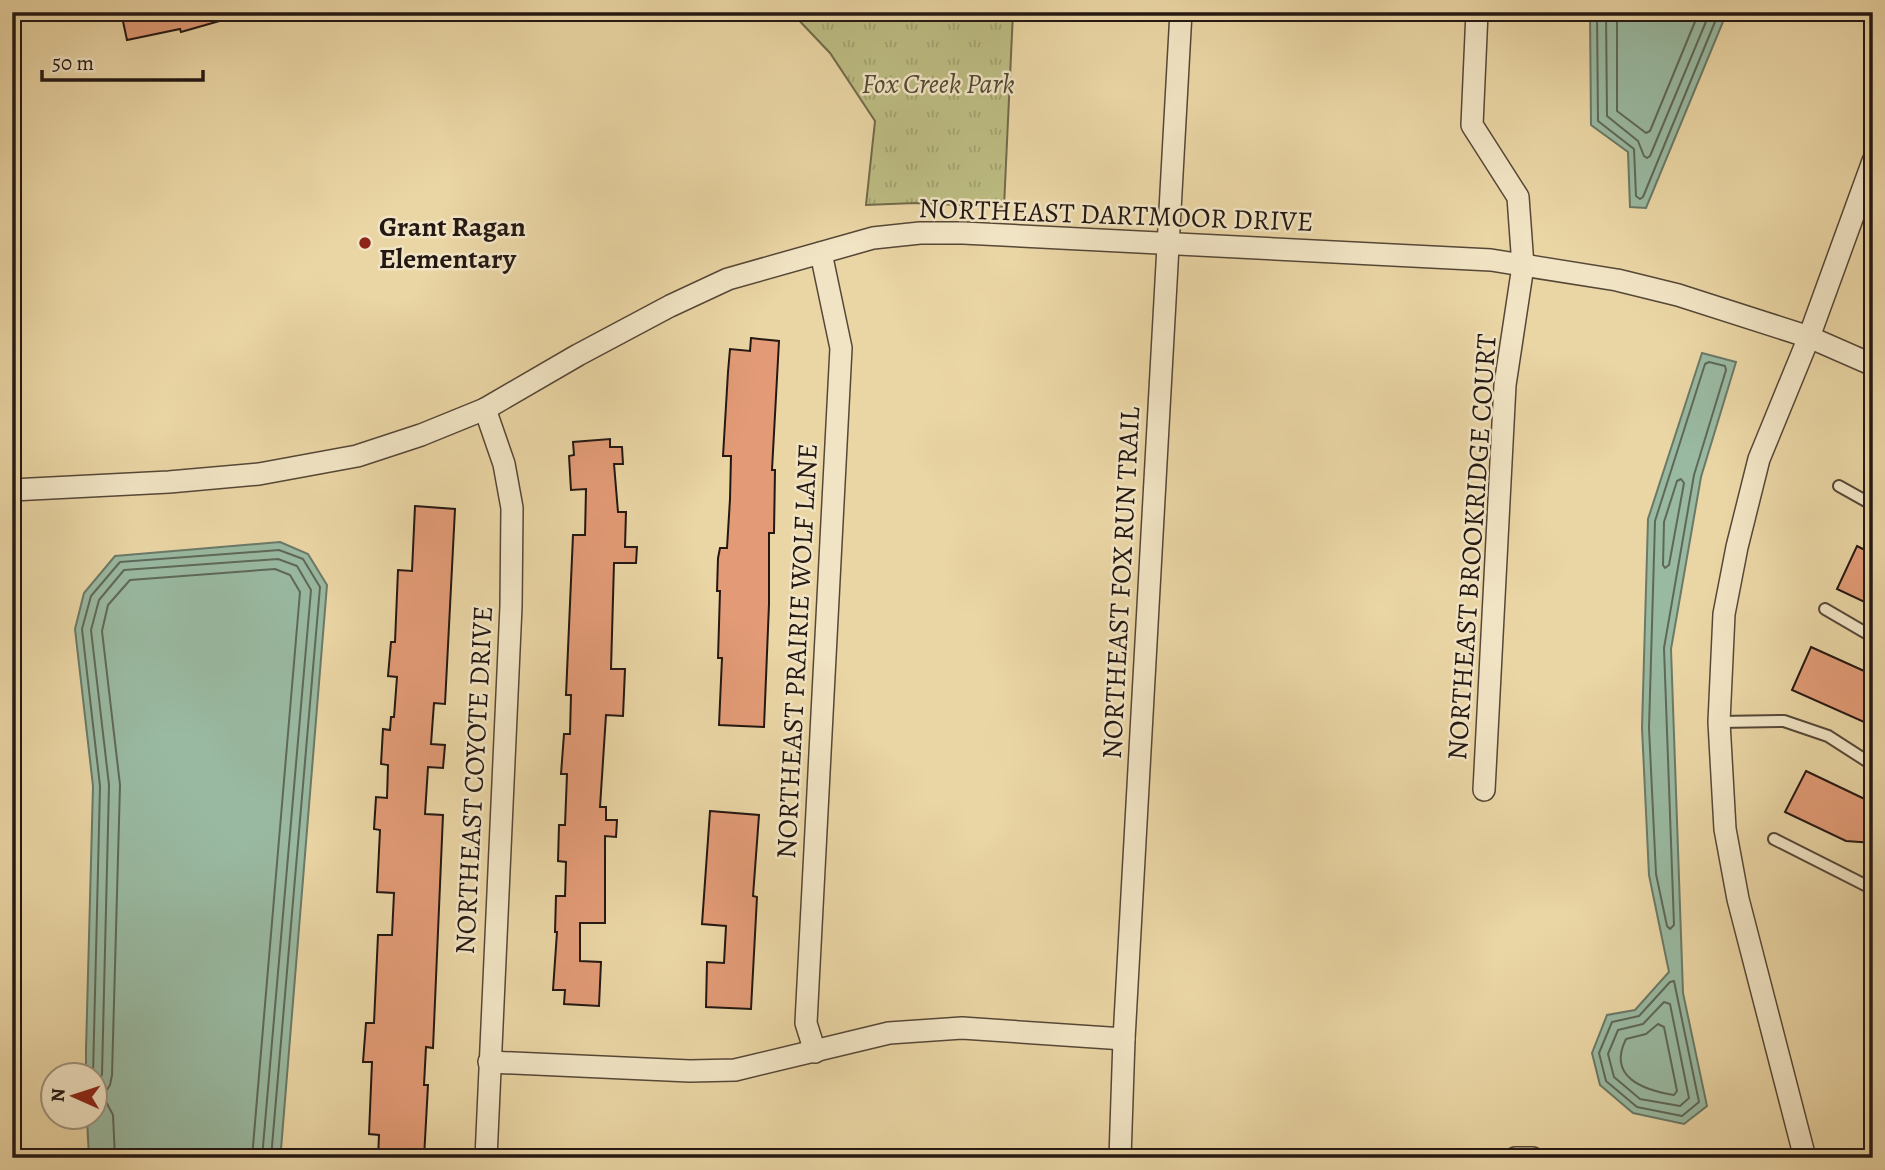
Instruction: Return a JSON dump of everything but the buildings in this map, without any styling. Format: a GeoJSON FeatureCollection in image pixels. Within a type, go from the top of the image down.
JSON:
{"type":"FeatureCollection","features":[{"type":"Feature","properties":{"kind":"street","name":"NORTHEAST FOX RUN TRAIL"},"geometry":{"type":"LineString","coordinates":[[1120,1158],[1124,1039],[1181,12]]}},
{"type":"Feature","properties":{"kind":"street","name":"NORTHEAST BROOKRIDGE COURT"},"geometry":{"type":"LineString","coordinates":[[1477,12],[1472,125],[1518,197],[1523,266],[1505,385],[1484,790]]}},
{"type":"Feature","properties":{"kind":"street"},"geometry":{"type":"LineString","coordinates":[[1805,1158],[1738,899],[1725,829],[1719,722],[1724,614],[1759,459],[1809,337],[1873,161]]}},
{"type":"Feature","properties":{"kind":"street","name":"NORTHEAST DARTMOOR DRIVE"},"geometry":{"type":"LineString","coordinates":[[12,490],[169,482],[259,474],[357,456],[421,435],[485,409],[578,355],[670,306],[728,279],[873,238],[920,233],[1492,260],[1629,283],[1678,295],[1809,337],[1873,365]]}},
{"type":"Feature","properties":{"kind":"street","name":"NORTHEAST PRAIRIE WOLF LANE"},"geometry":{"type":"LineString","coordinates":[[815,1052],[806,1023],[841,348],[821,253]]}},
{"type":"Feature","properties":{"kind":"street","name":"NORTHEAST COYOTE DRIVE"},"geometry":{"type":"LineString","coordinates":[[485,409],[504,464],[512,508],[510,620],[486,1158]]}},
{"type":"Feature","properties":{"kind":"street"},"geometry":{"type":"LineString","coordinates":[[489,1062],[690,1071],[735,1070],[889,1033],[962,1028],[1124,1039]]}},
{"type":"Feature","properties":{"kind":"street"},"geometry":{"type":"LineString","coordinates":[[1516,1158],[1532,1158]]}},
{"type":"Feature","properties":{"kind":"lane"},"geometry":{"type":"LineString","coordinates":[[1839,486],[1873,505]]}},
{"type":"Feature","properties":{"kind":"lane"},"geometry":{"type":"LineString","coordinates":[[1825,609],[1873,637]]}},
{"type":"Feature","properties":{"kind":"lane"},"geometry":{"type":"LineString","coordinates":[[1719,722],[1784,721],[1828,736],[1873,765]]}},
{"type":"Feature","properties":{"kind":"lane"},"geometry":{"type":"LineString","coordinates":[[1774,839],[1873,889]]}},
{"type":"Feature","properties":{"kind":"green space","name":"Fox Creek Park"},"geometry":{"type":"Polygon","coordinates":[[[791,12],[1013,12],[1004,207],[915,203],[866,205],[875,121],[830,53],[791,12]]]}},
{"type":"Feature","properties":{"kind":"water"},"geometry":{"type":"Polygon","coordinates":[[[1590,12],[1727,12],[1646,208],[1630,207],[1628,152],[1591,125],[1590,12]]]}},
{"type":"Feature","properties":{"kind":"water"},"geometry":{"type":"Polygon","coordinates":[[[1702,353],[1736,362],[1701,477],[1671,649],[1683,993],[1707,1106],[1684,1124],[1633,1113],[1600,1085],[1592,1053],[1607,1015],[1635,1010],[1669,972],[1649,875],[1642,728],[1648,519],[1702,353]]]}},
{"type":"Feature","properties":{"kind":"water"},"geometry":{"type":"Polygon","coordinates":[[[280,542],[308,554],[327,585],[281,1149],[277,1158],[89,1158],[88,1132],[108,1132],[108,1062],[86,1062],[93,786],[75,629],[84,593],[115,556],[280,542]]]}},
{"type":"Feature","properties":{"kind":"place","name":"Grant Ragan Elementary"},"geometry":{"type":"Point","coordinates":[365,243]}}]}
